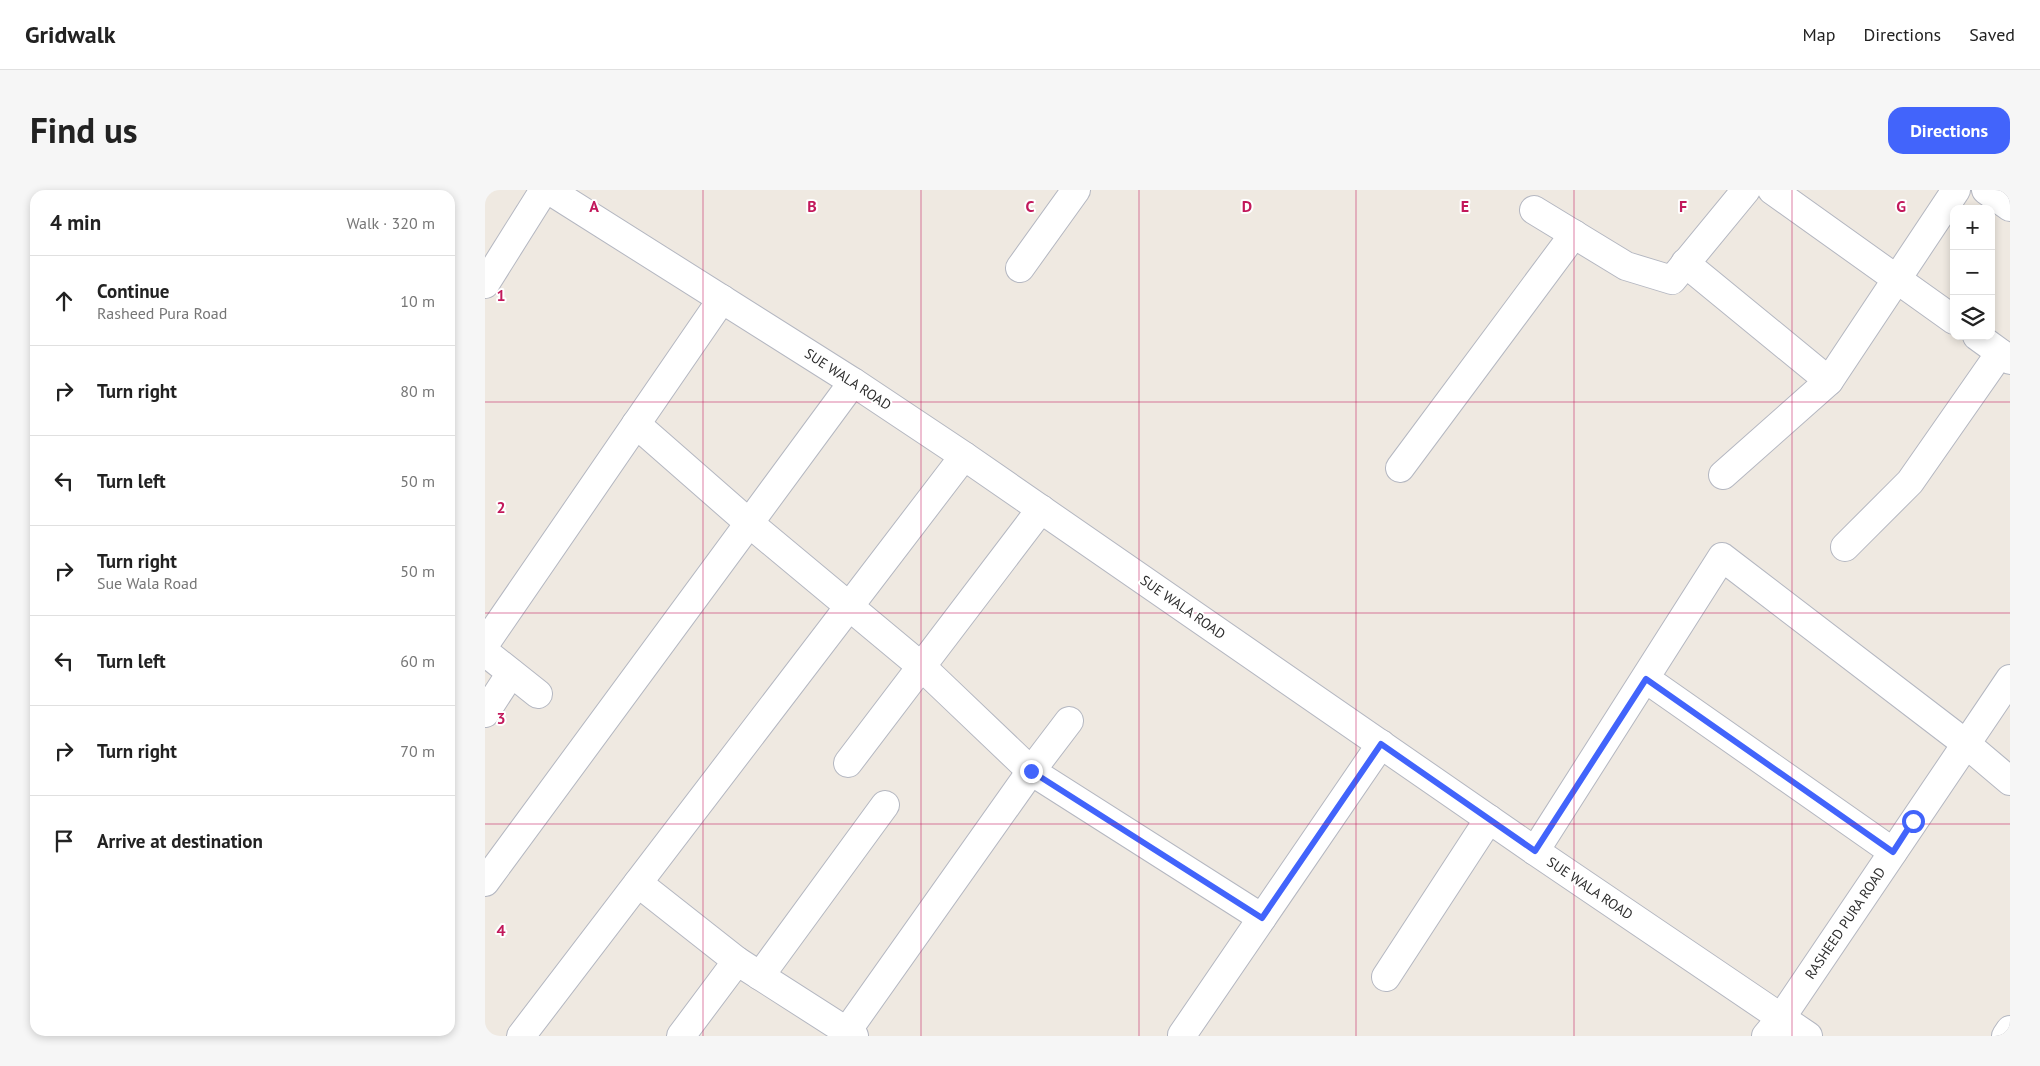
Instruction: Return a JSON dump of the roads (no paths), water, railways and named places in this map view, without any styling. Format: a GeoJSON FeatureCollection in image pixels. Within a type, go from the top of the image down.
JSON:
{"type":"FeatureCollection","features":[{"type":"Feature","properties":{"kind":"street"},"geometry":{"type":"LineString","coordinates":[[485,284],[544,190]]}},
{"type":"Feature","properties":{"kind":"street","name":"SUE WALA ROAD"},"geometry":{"type":"LineString","coordinates":[[549,190],[853,382],[964,456],[1535,851],[1773,1027],[1808,1036]]}},
{"type":"Feature","properties":{"kind":"street"},"geometry":{"type":"LineString","coordinates":[[1020,268],[1076,190]]}},
{"type":"Feature","properties":{"kind":"street"},"geometry":{"type":"LineString","coordinates":[[1534,210],[1626,266],[1672,280],[1746,190]]}},
{"type":"Feature","properties":{"kind":"street"},"geometry":{"type":"LineString","coordinates":[[1772,190],[1950,317]]}},
{"type":"Feature","properties":{"kind":"street"},"geometry":{"type":"LineString","coordinates":[[1723,475],[1829,381],[1895,278],[1955,190]]}},
{"type":"Feature","properties":{"kind":"street"},"geometry":{"type":"LineString","coordinates":[[1986,190],[2010,207]]}},
{"type":"Feature","properties":{"kind":"street"},"geometry":{"type":"LineString","coordinates":[[1400,468],[1574,234]]}},
{"type":"Feature","properties":{"kind":"street"},"geometry":{"type":"LineString","coordinates":[[1685,263],[1829,381]]}},
{"type":"Feature","properties":{"kind":"street"},"geometry":{"type":"LineString","coordinates":[[485,644],[722,299]]}},
{"type":"Feature","properties":{"kind":"street"},"geometry":{"type":"LineString","coordinates":[[1845,547],[1910,482],[2005,356],[1983,340]]}},
{"type":"Feature","properties":{"kind":"street"},"geometry":{"type":"LineString","coordinates":[[485,882],[853,382]]}},
{"type":"Feature","properties":{"kind":"street"},"geometry":{"type":"LineString","coordinates":[[637,424],[749,523],[921,667],[1031,771],[1262,918]]}},
{"type":"Feature","properties":{"kind":"street"},"geometry":{"type":"LineString","coordinates":[[521,1036],[964,456]]}},
{"type":"Feature","properties":{"kind":"street"},"geometry":{"type":"LineString","coordinates":[[848,763],[1041,509]]}},
{"type":"Feature","properties":{"kind":"street"},"geometry":{"type":"LineString","coordinates":[[1535,851],[1723,557],[2010,781]]}},
{"type":"Feature","properties":{"kind":"street"},"geometry":{"type":"LineString","coordinates":[[485,652],[539,694]]}},
{"type":"Feature","properties":{"kind":"street"},"geometry":{"type":"LineString","coordinates":[[485,713],[511,673]]}},
{"type":"Feature","properties":{"kind":"street"},"geometry":{"type":"LineString","coordinates":[[1646,679],[1893,852]]}},
{"type":"Feature","properties":{"kind":"street","name":"RASHEED PURA ROAD"},"geometry":{"type":"LineString","coordinates":[[1773,1027],[2010,679]]}},
{"type":"Feature","properties":{"kind":"street"},"geometry":{"type":"LineString","coordinates":[[638,883],[737,961],[851,1034],[1031,771],[1069,721]]}},
{"type":"Feature","properties":{"kind":"street"},"geometry":{"type":"LineString","coordinates":[[1182,1034],[1381,744]]}},
{"type":"Feature","properties":{"kind":"street"},"geometry":{"type":"LineString","coordinates":[[760,976],[885,805]]}},
{"type":"Feature","properties":{"kind":"street"},"geometry":{"type":"LineString","coordinates":[[1385,978],[1489,819]]}},
{"type":"Feature","properties":{"kind":"street"},"geometry":{"type":"LineString","coordinates":[[681,1036],[737,961]]}},
{"type":"Feature","properties":{"kind":"street"},"geometry":{"type":"LineString","coordinates":[[2006,1036],[2010,1030]]}}]}
